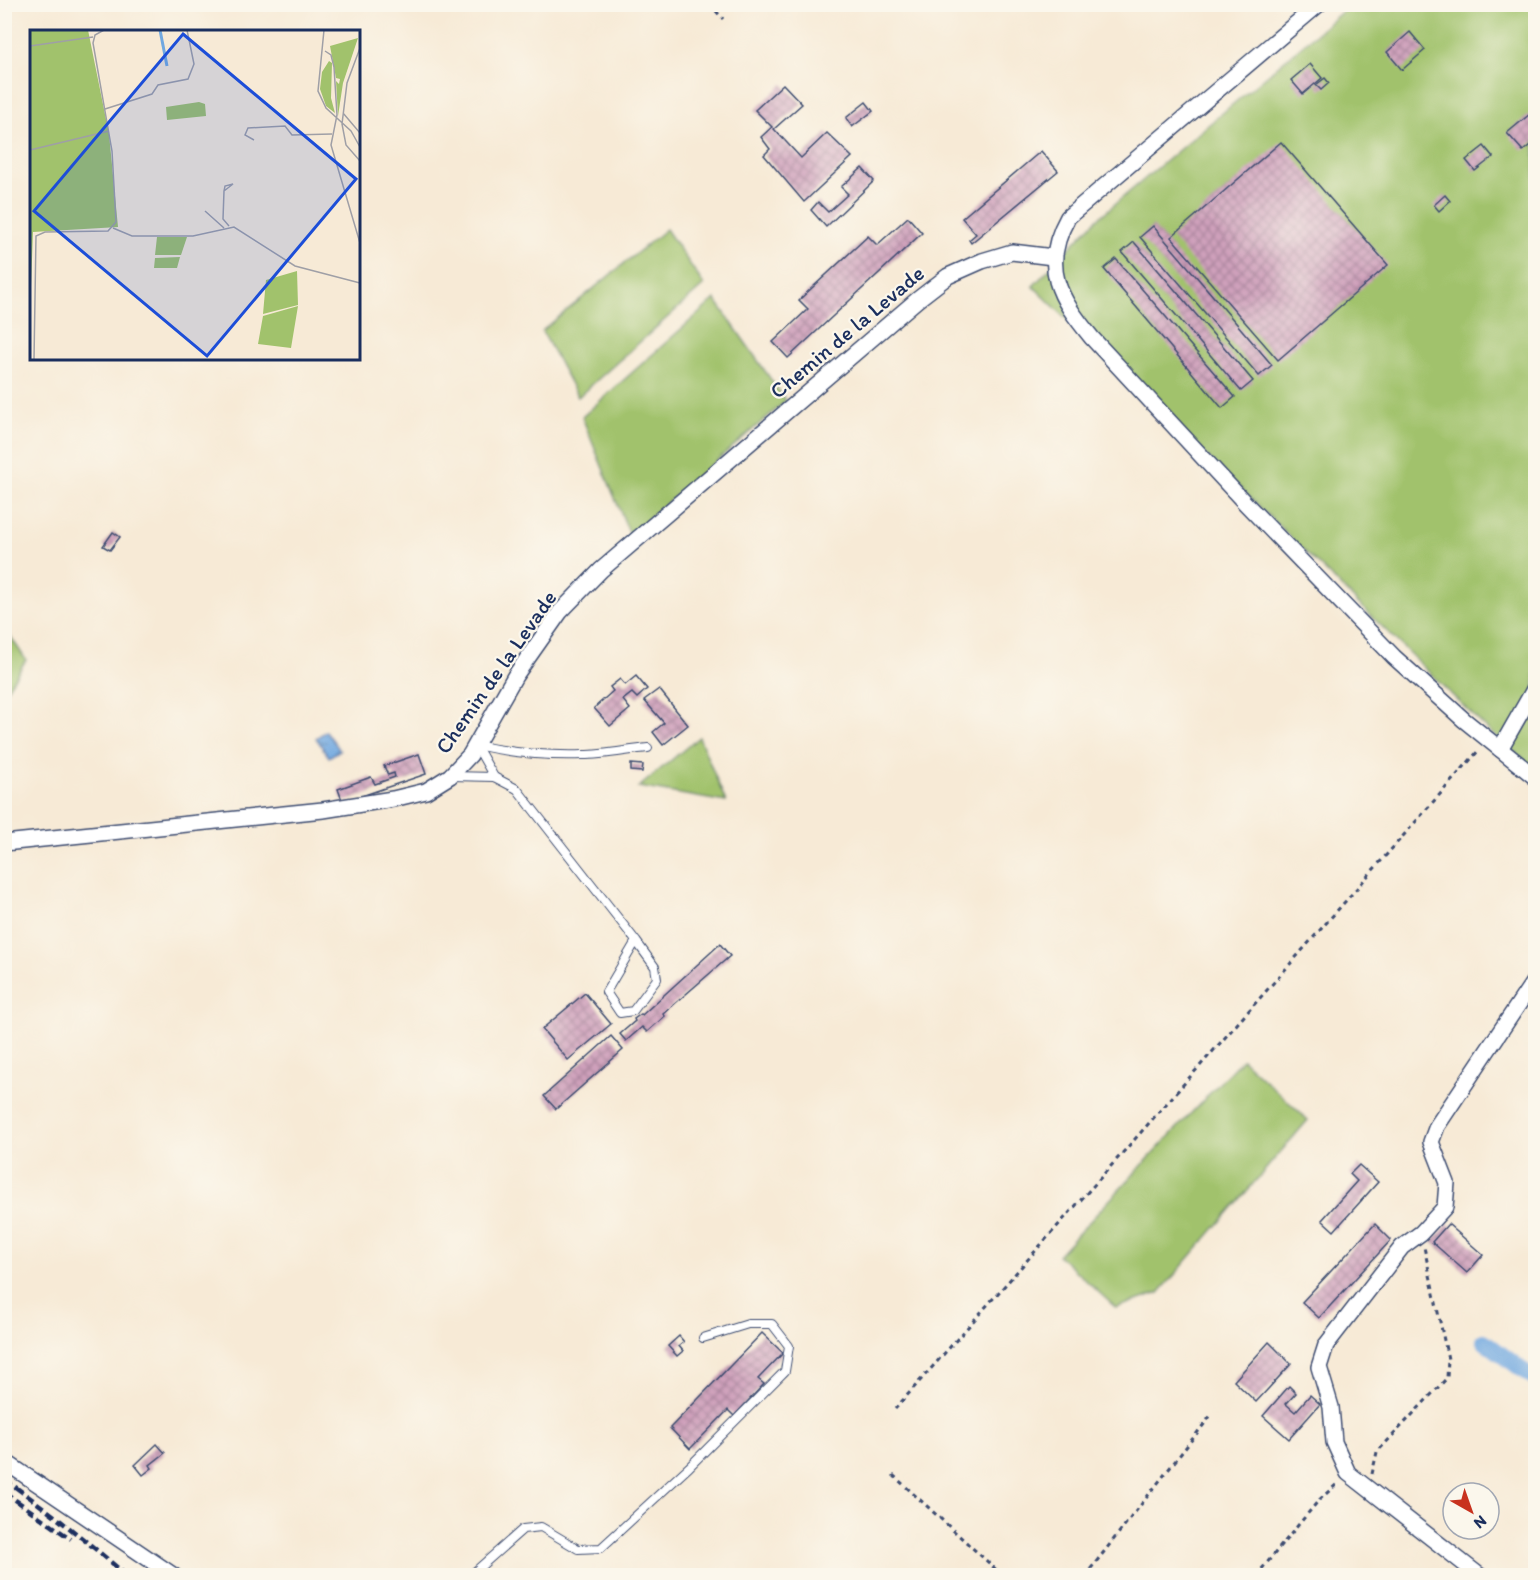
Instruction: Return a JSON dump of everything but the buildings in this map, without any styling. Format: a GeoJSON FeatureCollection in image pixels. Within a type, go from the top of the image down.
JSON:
{"type":"FeatureCollection","features":[{"type":"Feature","properties":{"kind":"street"},"geometry":{"type":"LineString","coordinates":[[1319,4],[1068,217],[1060,231],[1053,257],[1057,285],[1064,301],[1092,338],[1246,504],[1394,657],[1464,720],[1536,777]]}},
{"type":"Feature","properties":{"kind":"street","name":"Chemin de la Levade"},"geometry":{"type":"LineString","coordinates":[[4,843],[323,810],[393,799],[426,790],[450,776],[470,755],[515,676],[560,612],[601,570],[917,300],[948,276],[992,258],[1012,252],[1053,257]]}},
{"type":"Feature","properties":{"kind":"street"},"geometry":{"type":"LineString","coordinates":[[1494,744],[1536,686]]}},
{"type":"Feature","properties":{"kind":"street"},"geometry":{"type":"LineString","coordinates":[[1480,1575],[1348,1473],[1334,1442],[1331,1407],[1319,1367],[1326,1345],[1402,1247],[1421,1233],[1445,1207],[1447,1183],[1431,1142],[1437,1126],[1536,978]]}},
{"type":"Feature","properties":{"kind":"street"},"geometry":{"type":"LineString","coordinates":[[4,1461],[174,1575]]}},
{"type":"Feature","properties":{"kind":"lane"},"geometry":{"type":"LineString","coordinates":[[476,745],[533,754],[585,755],[648,748]]}},
{"type":"Feature","properties":{"kind":"lane"},"geometry":{"type":"LineString","coordinates":[[476,745],[494,777]]}},
{"type":"Feature","properties":{"kind":"lane"},"geometry":{"type":"LineString","coordinates":[[450,776],[494,777],[517,789],[636,941],[655,968],[657,979],[633,1011],[620,1012],[606,992],[636,941]]}},
{"type":"Feature","properties":{"kind":"lane"},"geometry":{"type":"LineString","coordinates":[[470,1575],[523,1529],[541,1527],[578,1550],[601,1548],[689,1467],[785,1371],[789,1346],[772,1324],[748,1324],[703,1338]]}},
{"type":"Feature","properties":{"kind":"path"},"geometry":{"type":"LineString","coordinates":[[710,4],[723,19]]}},
{"type":"Feature","properties":{"kind":"path"},"geometry":{"type":"LineString","coordinates":[[895,1409],[1214,1050],[1494,744]]}},
{"type":"Feature","properties":{"kind":"path"},"geometry":{"type":"LineString","coordinates":[[1377,1496],[1372,1473],[1377,1452],[1447,1378],[1448,1359],[1421,1233]]}},
{"type":"Feature","properties":{"kind":"path"},"geometry":{"type":"LineString","coordinates":[[1085,1575],[1212,1414]]}},
{"type":"Feature","properties":{"kind":"path"},"geometry":{"type":"LineString","coordinates":[[1256,1575],[1319,1500],[1348,1473]]}},
{"type":"Feature","properties":{"kind":"path"},"geometry":{"type":"LineString","coordinates":[[892,1475],[1003,1575]]}},
{"type":"Feature","properties":{"kind":"green space"},"geometry":{"type":"Polygon","coordinates":[[[1350,5],[1535,5],[1535,768],[1490,732],[1033,286],[1096,220],[1350,5]]]}},
{"type":"Feature","properties":{"kind":"green space"},"geometry":{"type":"Polygon","coordinates":[[[666,229],[704,285],[578,397],[542,331],[666,229]]]}},
{"type":"Feature","properties":{"kind":"green space"},"geometry":{"type":"Polygon","coordinates":[[[715,299],[786,401],[630,535],[582,417],[715,299]]]}},
{"type":"Feature","properties":{"kind":"green space"},"geometry":{"type":"Polygon","coordinates":[[[5,628],[26,660],[4,692],[5,628]]]}},
{"type":"Feature","properties":{"kind":"green space"},"geometry":{"type":"Polygon","coordinates":[[[699,737],[726,802],[639,787],[699,737]]]}},
{"type":"Feature","properties":{"kind":"green space"},"geometry":{"type":"Polygon","coordinates":[[[1242,1059],[1308,1120],[1159,1293],[1116,1308],[1058,1255],[1242,1059]]]}},
{"type":"Feature","properties":{"kind":"water"},"geometry":{"type":"Polygon","coordinates":[[[326,731],[340,750],[329,757],[316,738],[326,731]]]}},
{"type":"Feature","properties":{"kind":"waterway"},"geometry":{"type":"LineString","coordinates":[[1484,1341],[1536,1380]]}},
{"type":"Feature","properties":{"kind":"railway"},"geometry":{"type":"LineString","coordinates":[[4,1479],[67,1526],[127,1576]]}},
{"type":"Feature","properties":{"kind":"railway"},"geometry":{"type":"LineString","coordinates":[[4,1492],[71,1539]]}}]}
